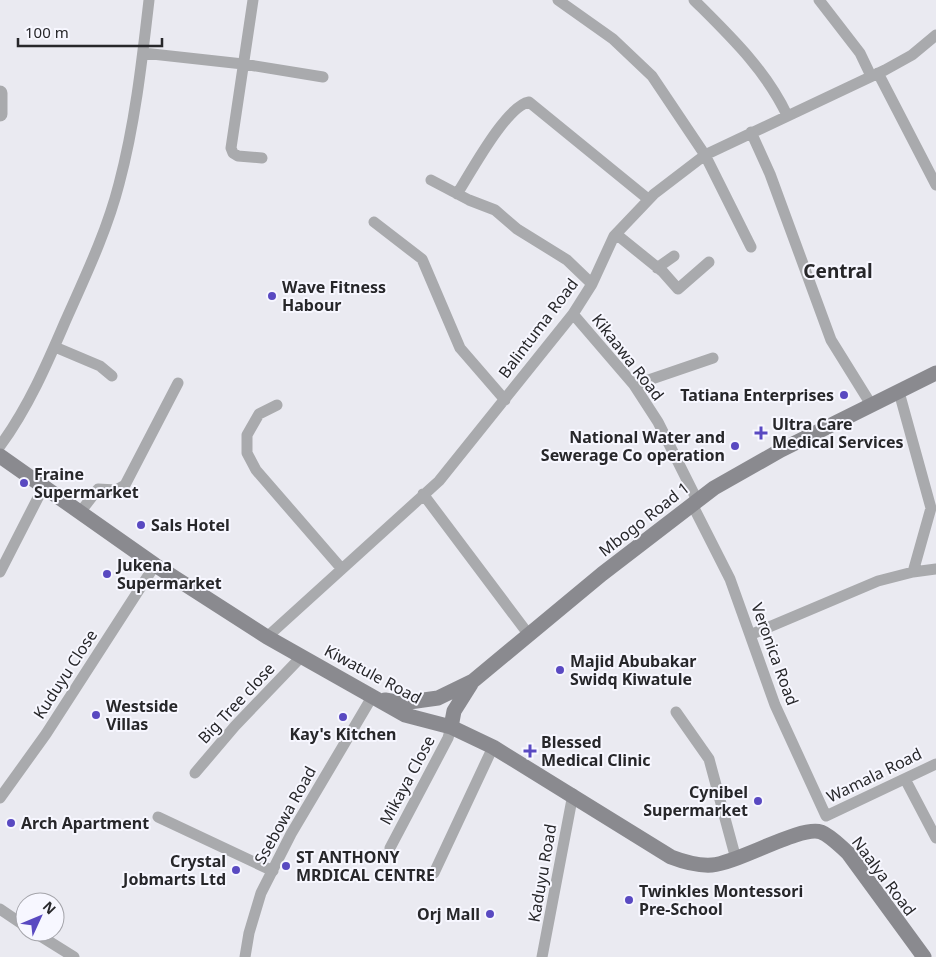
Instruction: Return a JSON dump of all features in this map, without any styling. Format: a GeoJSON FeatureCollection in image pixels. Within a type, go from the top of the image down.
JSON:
{"type":"FeatureCollection","features":[{"type":"Feature","properties":{"kind":"main road","name":"Mbogo Road 1"},"geometry":{"type":"LineString","coordinates":[[372,696],[402,703],[438,698],[473,681],[602,574],[695,502],[781,450],[936,373]]}},
{"type":"Feature","properties":{"kind":"main road","name":"Kiwatule Road"},"geometry":{"type":"LineString","coordinates":[[0,456],[81,511],[155,565],[268,637],[405,715],[451,727],[493,746],[573,794],[671,857],[687,863],[712,865],[736,859],[813,832]]}},
{"type":"Feature","properties":{"kind":"main road","name":"Mbogo Road 1"},"geometry":{"type":"LineString","coordinates":[[451,727],[454,711],[473,681]]}},
{"type":"Feature","properties":{"kind":"main road","name":"Naalya Road"},"geometry":{"type":"LineString","coordinates":[[813,832],[836,842],[848,853],[924,957]]}},
{"type":"Feature","properties":{"kind":"street"},"geometry":{"type":"LineString","coordinates":[[0,446],[26,405],[54,347],[84,280],[119,185],[132,126],[149,0]]}},
{"type":"Feature","properties":{"kind":"street"},"geometry":{"type":"LineString","coordinates":[[253,0],[231,148],[233,153],[238,156],[262,158]]}},
{"type":"Feature","properties":{"kind":"street"},"geometry":{"type":"LineString","coordinates":[[558,0],[613,39],[652,76],[705,155],[751,247]]}},
{"type":"Feature","properties":{"kind":"street"},"geometry":{"type":"LineString","coordinates":[[694,0],[754,62],[774,88],[788,115]]}},
{"type":"Feature","properties":{"kind":"street"},"geometry":{"type":"LineString","coordinates":[[819,0],[874,74],[936,185]]}},
{"type":"Feature","properties":{"kind":"street","name":"Balintuma Road"},"geometry":{"type":"LineString","coordinates":[[268,637],[341,568],[439,481],[505,400],[525,371],[573,314],[592,284],[616,234],[648,198],[705,155],[912,55],[936,35]]}},
{"type":"Feature","properties":{"kind":"street"},"geometry":{"type":"LineString","coordinates":[[143,53],[243,64],[324,77]]}},
{"type":"Feature","properties":{"kind":"street"},"geometry":{"type":"LineString","coordinates":[[0,93],[0,114]]}},
{"type":"Feature","properties":{"kind":"street"},"geometry":{"type":"LineString","coordinates":[[457,194],[503,122],[521,106],[529,102],[648,198]]}},
{"type":"Feature","properties":{"kind":"street"},"geometry":{"type":"LineString","coordinates":[[751,132],[770,174],[831,340],[872,406]]}},
{"type":"Feature","properties":{"kind":"street"},"geometry":{"type":"LineString","coordinates":[[432,180],[457,194],[495,210],[517,228],[567,260],[592,284]]}},
{"type":"Feature","properties":{"kind":"street"},"geometry":{"type":"LineString","coordinates":[[374,222],[422,259],[460,348],[505,400]]}},
{"type":"Feature","properties":{"kind":"street"},"geometry":{"type":"LineString","coordinates":[[616,234],[657,268],[678,289],[709,262]]}},
{"type":"Feature","properties":{"kind":"street"},"geometry":{"type":"LineString","coordinates":[[657,268],[674,256]]}},
{"type":"Feature","properties":{"kind":"street","name":"Kikaawa Road"},"geometry":{"type":"LineString","coordinates":[[573,314],[634,385],[658,422],[695,502]]}},
{"type":"Feature","properties":{"kind":"street"},"geometry":{"type":"LineString","coordinates":[[54,347],[100,366],[112,376]]}},
{"type":"Feature","properties":{"kind":"street"},"geometry":{"type":"LineString","coordinates":[[634,385],[713,358]]}},
{"type":"Feature","properties":{"kind":"street"},"geometry":{"type":"LineString","coordinates":[[81,511],[98,489],[116,490],[125,484],[178,383]]}},
{"type":"Feature","properties":{"kind":"street"},"geometry":{"type":"LineString","coordinates":[[899,392],[931,508],[913,572]]}},
{"type":"Feature","properties":{"kind":"street"},"geometry":{"type":"LineString","coordinates":[[277,405],[259,414],[247,435],[247,453],[256,470],[341,568]]}},
{"type":"Feature","properties":{"kind":"street"},"geometry":{"type":"LineString","coordinates":[[0,572],[44,486]]}},
{"type":"Feature","properties":{"kind":"street"},"geometry":{"type":"LineString","coordinates":[[423,494],[530,635]]}},
{"type":"Feature","properties":{"kind":"street","name":"Veronica Road"},"geometry":{"type":"LineString","coordinates":[[695,502],[730,579],[775,705],[826,816]]}},
{"type":"Feature","properties":{"kind":"street","name":"Kuduyu Close"},"geometry":{"type":"LineString","coordinates":[[0,798],[46,734],[155,565]]}},
{"type":"Feature","properties":{"kind":"street"},"geometry":{"type":"LineString","coordinates":[[750,635],[878,581],[913,572],[936,569]]}},
{"type":"Feature","properties":{"kind":"street","name":"Big Tree close"},"geometry":{"type":"LineString","coordinates":[[195,773],[235,726],[302,656]]}},
{"type":"Feature","properties":{"kind":"street","name":"Ssebowa Road"},"geometry":{"type":"LineString","coordinates":[[245,957],[249,933],[261,893],[272,870],[372,696]]}},
{"type":"Feature","properties":{"kind":"street"},"geometry":{"type":"LineString","coordinates":[[676,712],[709,759],[736,859]]}},
{"type":"Feature","properties":{"kind":"street","name":"Mikaya Close"},"geometry":{"type":"LineString","coordinates":[[390,848],[448,738],[451,727]]}},
{"type":"Feature","properties":{"kind":"street"},"geometry":{"type":"LineString","coordinates":[[434,873],[493,746]]}},
{"type":"Feature","properties":{"kind":"street","name":"Wamala Road"},"geometry":{"type":"LineString","coordinates":[[826,816],[936,764]]}},
{"type":"Feature","properties":{"kind":"street"},"geometry":{"type":"LineString","coordinates":[[905,779],[936,838]]}},
{"type":"Feature","properties":{"kind":"street","name":"Kaduyu Road"},"geometry":{"type":"LineString","coordinates":[[542,957],[573,794]]}},
{"type":"Feature","properties":{"kind":"street"},"geometry":{"type":"LineString","coordinates":[[813,832],[826,816]]}},
{"type":"Feature","properties":{"kind":"street"},"geometry":{"type":"LineString","coordinates":[[158,818],[272,870]]}},
{"type":"Feature","properties":{"kind":"street"},"geometry":{"type":"LineString","coordinates":[[0,909],[15,919]]}},
{"type":"Feature","properties":{"kind":"street"},"geometry":{"type":"LineString","coordinates":[[50,942],[74,957]]}},
{"type":"Feature","properties":{"kind":"place","name":"Wave Fitness Habour"},"geometry":{"type":"Point","coordinates":[272,296]}},
{"type":"Feature","properties":{"kind":"place","name":"Tatiana Enterprises"},"geometry":{"type":"Point","coordinates":[844,395]}},
{"type":"Feature","properties":{"kind":"place","name":"Ultra Care Medical Services"},"geometry":{"type":"Point","coordinates":[761,433]}},
{"type":"Feature","properties":{"kind":"place","name":"National Water and Sewerage Co operation"},"geometry":{"type":"Point","coordinates":[735,446]}},
{"type":"Feature","properties":{"kind":"place","name":"Fraine Supermarket"},"geometry":{"type":"Point","coordinates":[24,483]}},
{"type":"Feature","properties":{"kind":"place","name":"Sals Hotel"},"geometry":{"type":"Point","coordinates":[141,525]}},
{"type":"Feature","properties":{"kind":"place","name":"Jukena Supermarket"},"geometry":{"type":"Point","coordinates":[107,574]}},
{"type":"Feature","properties":{"kind":"place","name":"Majid Abubakar Swidq Kiwatule"},"geometry":{"type":"Point","coordinates":[560,670]}},
{"type":"Feature","properties":{"kind":"place","name":"Westside Villas"},"geometry":{"type":"Point","coordinates":[96,715]}},
{"type":"Feature","properties":{"kind":"place","name":"Kay's Kitchen"},"geometry":{"type":"Point","coordinates":[343,717]}},
{"type":"Feature","properties":{"kind":"place","name":"Blessed Medical Clinic"},"geometry":{"type":"Point","coordinates":[530,751]}},
{"type":"Feature","properties":{"kind":"place","name":"Cynibel Supermarket"},"geometry":{"type":"Point","coordinates":[758,801]}},
{"type":"Feature","properties":{"kind":"place","name":"Arch Apartment"},"geometry":{"type":"Point","coordinates":[11,823]}},
{"type":"Feature","properties":{"kind":"place","name":"ST ANTHONY MRDICAL CENTRE"},"geometry":{"type":"Point","coordinates":[286,866]}},
{"type":"Feature","properties":{"kind":"place","name":"Crystal Jobmarts Ltd"},"geometry":{"type":"Point","coordinates":[236,870]}},
{"type":"Feature","properties":{"kind":"place","name":"Twinkles Montessori Pre-School"},"geometry":{"type":"Point","coordinates":[629,900]}},
{"type":"Feature","properties":{"kind":"place","name":"Orj Mall"},"geometry":{"type":"Point","coordinates":[490,914]}},
{"type":"Feature","properties":{"kind":"district","name":"Central"},"geometry":{"type":"Point","coordinates":[838,271]}}]}
